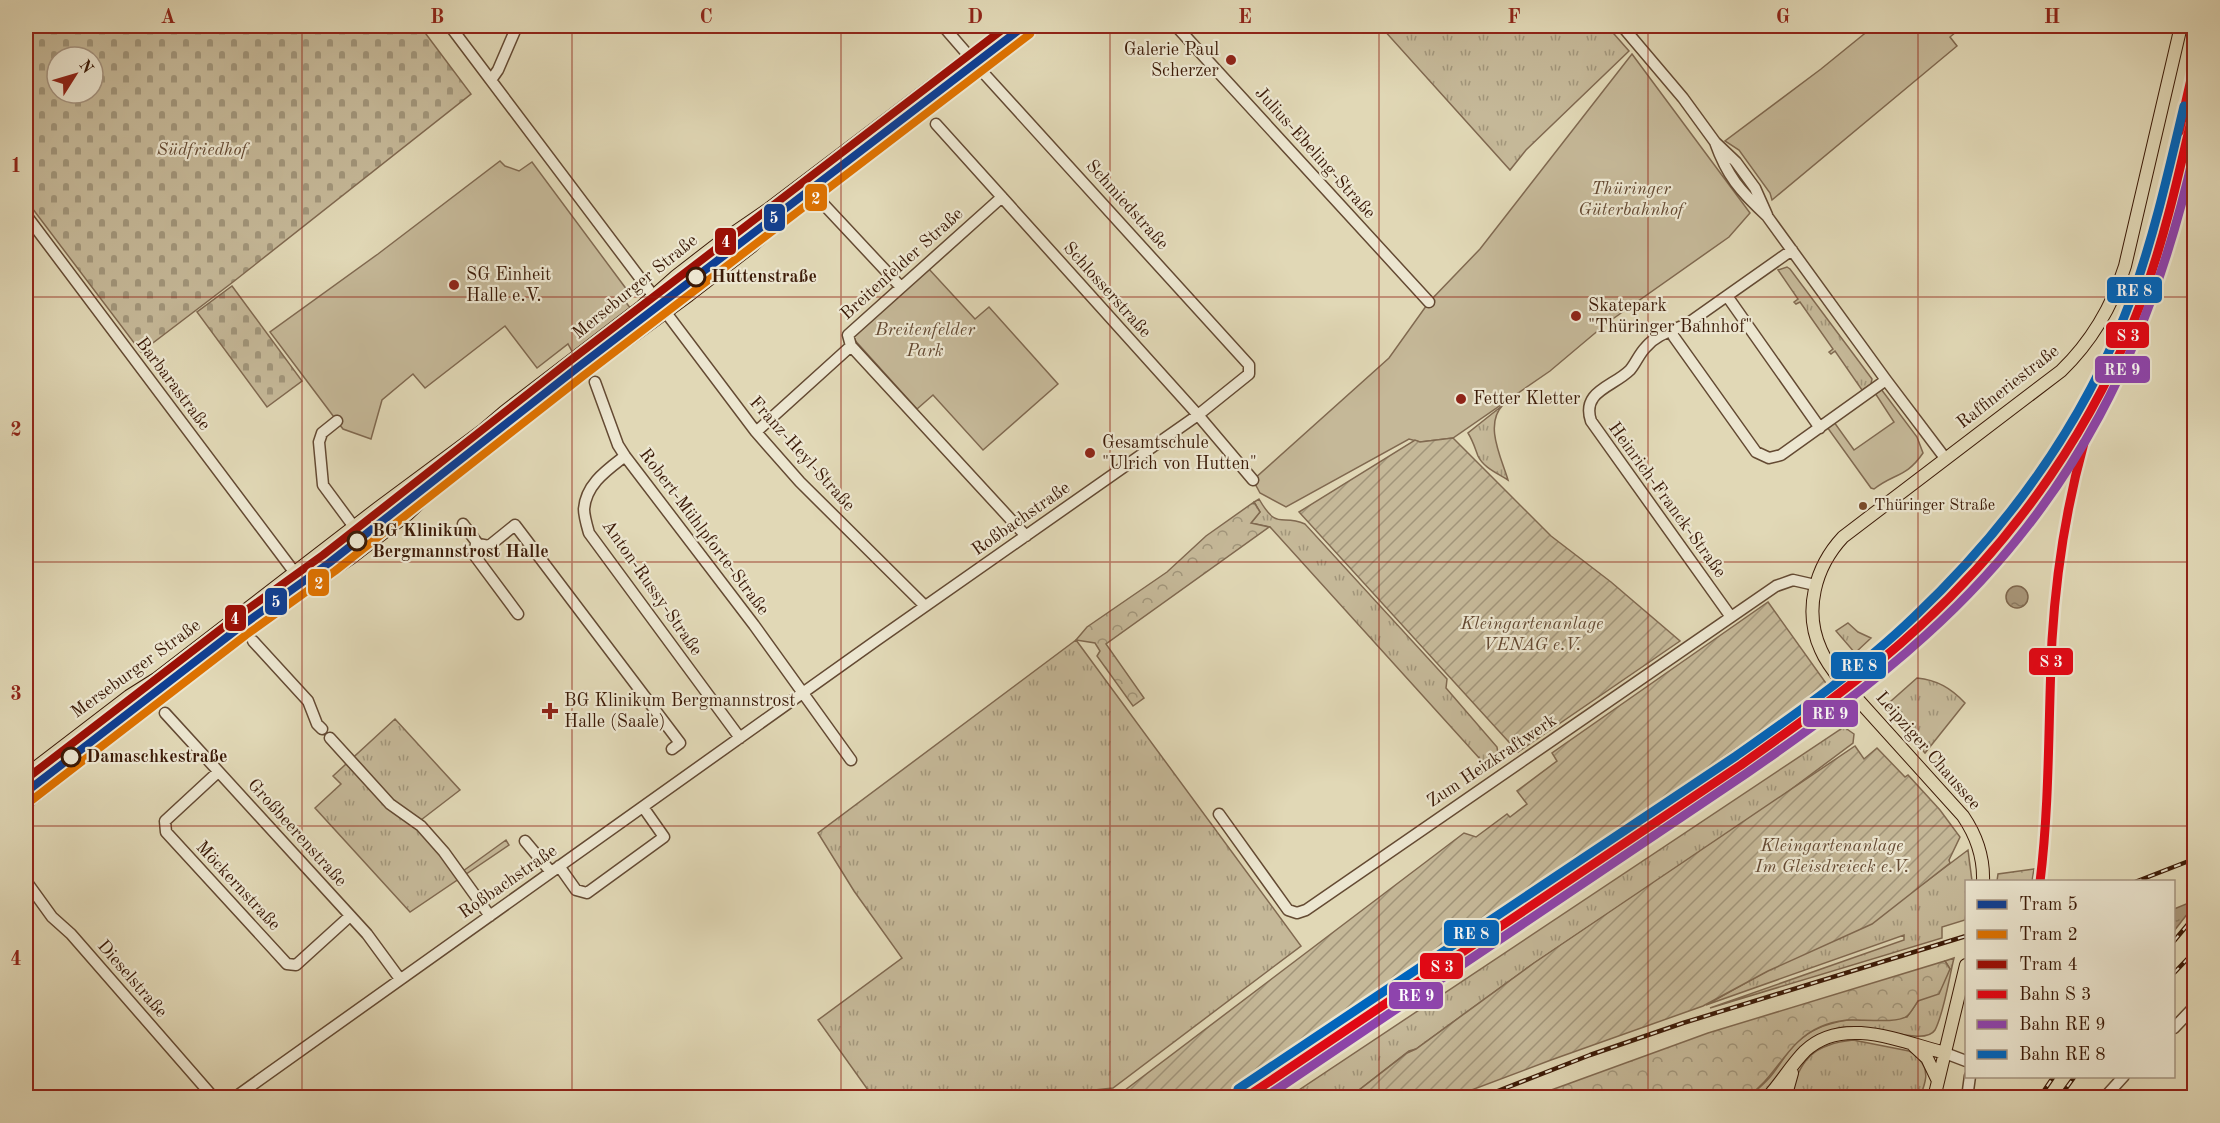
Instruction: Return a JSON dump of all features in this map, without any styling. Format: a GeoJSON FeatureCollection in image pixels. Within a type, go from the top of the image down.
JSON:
{"type":"FeatureCollection","features":[{"type":"Feature","properties":{"kind":"main road","name":"Merseburger Straße"},"geometry":{"type":"LineString","coordinates":[[26,775],[469,441],[716,245],[767,210],[1010,26]]}},
{"type":"Feature","properties":{"kind":"main road","name":"Merseburger Straße"},"geometry":{"type":"LineString","coordinates":[[26,803],[262,618],[351,558],[408,514],[430,493],[535,408],[751,247],[814,194],[1033,26]]}},
{"type":"Feature","properties":{"kind":"main road","name":"Raffineriestraße"},"geometry":{"type":"LineString","coordinates":[[1815,585],[1824,562],[1843,537],[2061,371],[2081,350],[2100,324],[2114,298],[2125,266],[2181,26]]}},
{"type":"Feature","properties":{"kind":"main road"},"geometry":{"type":"LineString","coordinates":[[969,56],[979,68]]}},
{"type":"Feature","properties":{"kind":"main road","name":"Leipziger Chaussee"},"geometry":{"type":"LineString","coordinates":[[1815,585],[1812,600],[1814,628],[1827,663],[1963,816],[1980,850],[1983,880]]}},
{"type":"Feature","properties":{"kind":"main road"},"geometry":{"type":"LineString","coordinates":[[1934,1098],[1965,969]]}},
{"type":"Feature","properties":{"kind":"main road"},"geometry":{"type":"LineString","coordinates":[[1767,1098],[1816,1042],[1838,1033],[1863,1033],[1945,1053]]}},
{"type":"Feature","properties":{"kind":"main road"},"geometry":{"type":"LineString","coordinates":[[1910,1044],[1927,1058],[1938,1080]]}},
{"type":"Feature","properties":{"kind":"main road"},"geometry":{"type":"LineString","coordinates":[[1785,1098],[1796,1063]]}},
{"type":"Feature","properties":{"kind":"street"},"geometry":{"type":"LineString","coordinates":[[450,26],[666,312]]}},
{"type":"Feature","properties":{"kind":"street"},"geometry":{"type":"LineString","coordinates":[[491,80],[498,70],[517,26]]}},
{"type":"Feature","properties":{"kind":"street"},"geometry":{"type":"LineString","coordinates":[[943,26],[969,56]]}},
{"type":"Feature","properties":{"kind":"street","name":"Julius-Ebeling-Straße"},"geometry":{"type":"LineString","coordinates":[[1176,26],[1429,302]]}},
{"type":"Feature","properties":{"kind":"street"},"geometry":{"type":"LineString","coordinates":[[1622,26],[1683,98],[1715,142],[1723,164],[1745,196],[1767,216],[1886,381],[1945,458]]}},
{"type":"Feature","properties":{"kind":"street","name":"Schmiedstraße"},"geometry":{"type":"LineString","coordinates":[[979,68],[1250,365]]}},
{"type":"Feature","properties":{"kind":"street","name":"Schlosserstraße"},"geometry":{"type":"LineString","coordinates":[[936,124],[1198,415],[1253,480]]}},
{"type":"Feature","properties":{"kind":"street"},"geometry":{"type":"LineString","coordinates":[[814,194],[900,286]]}},
{"type":"Feature","properties":{"kind":"street","name":"Breitenfelder Straße"},"geometry":{"type":"LineString","coordinates":[[756,432],[851,346],[848,335],[1002,197]]}},
{"type":"Feature","properties":{"kind":"street","name":"Barbarastraße"},"geometry":{"type":"LineString","coordinates":[[26,215],[295,573]]}},
{"type":"Feature","properties":{"kind":"street","name":"Heinrich-Franck-Straße"},"geometry":{"type":"LineString","coordinates":[[1731,617],[1591,421],[1588,412],[1590,401],[1594,396],[1629,370],[1644,348],[1670,329],[1686,324],[1792,250]]}},
{"type":"Feature","properties":{"kind":"street"},"geometry":{"type":"LineString","coordinates":[[1727,296],[1820,428]]}},
{"type":"Feature","properties":{"kind":"street","name":"Franz-Heyl-Straße"},"geometry":{"type":"LineString","coordinates":[[666,312],[756,432],[800,482],[925,606]]}},
{"type":"Feature","properties":{"kind":"street"},"geometry":{"type":"LineString","coordinates":[[1670,329],[1756,452],[1769,458],[1781,455],[1886,381]]}},
{"type":"Feature","properties":{"kind":"street"},"geometry":{"type":"LineString","coordinates":[[851,346],[1026,536]]}},
{"type":"Feature","properties":{"kind":"street","name":"Roßbachstraße"},"geometry":{"type":"LineString","coordinates":[[234,1098],[925,606],[1198,415],[1249,374],[1250,365]]}},
{"type":"Feature","properties":{"kind":"street","name":"Robert-Mühlpforte-Straße"},"geometry":{"type":"LineString","coordinates":[[595,382],[624,456],[754,625],[802,694]]}},
{"type":"Feature","properties":{"kind":"street"},"geometry":{"type":"LineString","coordinates":[[337,421],[322,433],[319,441],[323,485],[354,527]]}},
{"type":"Feature","properties":{"kind":"street","name":"Anton-Russy-Straße"},"geometry":{"type":"LineString","coordinates":[[624,456],[601,474],[591,487],[584,509],[589,533],[740,738]]}},
{"type":"Feature","properties":{"kind":"street"},"geometry":{"type":"LineString","coordinates":[[463,524],[478,544],[489,546],[515,525],[606,652],[680,744],[672,749]]}},
{"type":"Feature","properties":{"kind":"street"},"geometry":{"type":"LineString","coordinates":[[476,542],[475,556],[518,614]]}},
{"type":"Feature","properties":{"kind":"street","name":"Zum Heizkraftwerk"},"geometry":{"type":"LineString","coordinates":[[1219,814],[1288,910],[1297,913],[1306,910],[1784,582],[1799,580],[1815,585]]}},
{"type":"Feature","properties":{"kind":"street"},"geometry":{"type":"LineString","coordinates":[[253,641],[308,701],[317,724],[322,729]]}},
{"type":"Feature","properties":{"kind":"street"},"geometry":{"type":"LineString","coordinates":[[802,694],[851,760]]}},
{"type":"Feature","properties":{"kind":"street","name":"Großbeerenstraße"},"geometry":{"type":"LineString","coordinates":[[165,713],[367,934],[400,979]]}},
{"type":"Feature","properties":{"kind":"street"},"geometry":{"type":"LineString","coordinates":[[330,738],[390,804],[421,826],[444,852],[490,915]]}},
{"type":"Feature","properties":{"kind":"street","name":"Möckernstraße"},"geometry":{"type":"LineString","coordinates":[[219,772],[165,821],[166,832],[287,964],[296,965],[350,916]]}},
{"type":"Feature","properties":{"kind":"street"},"geometry":{"type":"LineString","coordinates":[[525,841],[576,890],[587,892],[664,837],[643,807]]}},
{"type":"Feature","properties":{"kind":"street","name":"Dieselstraße"},"geometry":{"type":"LineString","coordinates":[[26,882],[52,917],[71,934],[214,1098]]}},
{"type":"Feature","properties":{"kind":"street"},"geometry":{"type":"LineString","coordinates":[[2175,1027],[2194,1007]]}},
{"type":"Feature","properties":{"kind":"street"},"geometry":{"type":"LineString","coordinates":[[1945,1053],[1965,1061]]}},
{"type":"Feature","properties":{"kind":"street"},"geometry":{"type":"LineString","coordinates":[[1967,1098],[1970,1078]]}},
{"type":"Feature","properties":{"kind":"street"},"geometry":{"type":"LineString","coordinates":[[2104,1098],[2123,1078]]}},
{"type":"Feature","properties":{"kind":"green space","name":"Südfriedhof"},"geometry":{"type":"Polygon","coordinates":[[[26,26],[420,26],[471,94],[141,352],[26,200],[26,26]]]}},
{"type":"Feature","properties":{"kind":"green space"},"geometry":{"type":"Polygon","coordinates":[[[1385,26],[1607,26],[1629,51],[1526,150],[1510,170],[1382,28],[1385,26]]]}},
{"type":"Feature","properties":{"kind":"green space"},"geometry":{"type":"Polygon","coordinates":[[[1874,26],[1963,26],[1950,37],[1957,46],[1772,200],[1770,193],[1739,150],[1725,141],[1874,26]]]}},
{"type":"Feature","properties":{"kind":"green space","name":"Thüringer Güterbahnhof"},"geometry":{"type":"Polygon","coordinates":[[[1632,54],[1750,213],[1729,237],[1607,323],[1550,371],[1453,438],[1420,442],[1409,439],[1286,507],[1260,493],[1253,480],[1389,358],[1429,302],[1480,249],[1632,54]]]}},
{"type":"Feature","properties":{"kind":"green space","name":"SG Einheit Halle e.V."},"geometry":{"type":"Polygon","coordinates":[[[500,161],[505,166],[519,171],[532,162],[630,294],[631,296],[625,301],[631,309],[574,355],[568,344],[537,368],[505,326],[425,388],[413,374],[382,400],[371,439],[343,429],[270,332],[378,254],[500,161]]]}},
{"type":"Feature","properties":{"kind":"green space"},"geometry":{"type":"Polygon","coordinates":[[[1787,267],[1872,379],[1871,384],[1862,390],[1835,351],[1831,354],[1829,352],[1833,349],[1800,302],[1796,304],[1794,302],[1798,299],[1778,270],[1787,267]]]}},
{"type":"Feature","properties":{"kind":"green space","name":"Breitenfelder Park"},"geometry":{"type":"Polygon","coordinates":[[[928,268],[975,319],[989,307],[1058,384],[983,450],[933,395],[917,409],[851,336],[928,268]]]}},
{"type":"Feature","properties":{"kind":"green space"},"geometry":{"type":"Polygon","coordinates":[[[232,286],[302,381],[267,407],[197,312],[232,286]]]}},
{"type":"Feature","properties":{"kind":"green space"},"geometry":{"type":"Polygon","coordinates":[[[1881,389],[1917,437],[1923,453],[1911,467],[1874,489],[1827,427],[1834,422],[1854,450],[1894,422],[1875,393],[1881,389]]]}},
{"type":"Feature","properties":{"kind":"green space"},"geometry":{"type":"Polygon","coordinates":[[[1503,405],[1497,413],[1494,431],[1508,480],[1483,463],[1468,433],[1503,405]]]}},
{"type":"Feature","properties":{"kind":"green space","name":"Kleingartenanlage VENAG e.V."},"geometry":{"type":"Polygon","coordinates":[[[1453,438],[1551,536],[1611,582],[1680,641],[1518,752],[1299,512],[1415,440],[1420,442],[1453,438]]]}},
{"type":"Feature","properties":{"kind":"green space"},"geometry":{"type":"Polygon","coordinates":[[[1259,499],[1265,509],[1276,519],[1305,524],[1447,679],[1446,688],[1497,747],[1496,765],[1490,770],[1270,527],[1251,523],[1260,512],[1254,502],[1259,499]]]}},
{"type":"Feature","properties":{"kind":"green space"},"geometry":{"type":"Polygon","coordinates":[[[1254,502],[1260,512],[1251,523],[1269,527],[1106,644],[1144,698],[1133,706],[1097,656],[1100,651],[1095,643],[1076,640],[1087,627],[1167,572],[1206,536],[1254,502]]]}},
{"type":"Feature","properties":{"kind":"green space"},"geometry":{"type":"Polygon","coordinates":[[[1768,602],[1828,686],[1222,1097],[1116,1097],[1464,833],[1476,837],[1507,814],[1510,817],[1527,804],[1517,791],[1557,761],[1552,753],[1768,602]]]}},
{"type":"Feature","properties":{"kind":"green space"},"geometry":{"type":"Polygon","coordinates":[[[1848,623],[1858,632],[1871,638],[1855,653],[1836,631],[1848,623]]]}},
{"type":"Feature","properties":{"kind":"green space"},"geometry":{"type":"Polygon","coordinates":[[[1076,640],[1301,946],[1113,1088],[1095,1090],[1095,1097],[954,1098],[952,1095],[948,1098],[873,1097],[818,1020],[902,958],[854,891],[818,833],[1076,640]]]}},
{"type":"Feature","properties":{"kind":"green space"},"geometry":{"type":"Polygon","coordinates":[[[1917,678],[1943,686],[1965,703],[1925,753],[1888,710],[1890,702],[1917,678]]]}},
{"type":"Feature","properties":{"kind":"green space"},"geometry":{"type":"Polygon","coordinates":[[[395,719],[460,790],[421,820],[443,843],[463,871],[506,840],[509,845],[410,912],[315,808],[341,784],[333,776],[395,719]]]}},
{"type":"Feature","properties":{"kind":"green space"},"geometry":{"type":"Polygon","coordinates":[[[1844,727],[1854,734],[1853,743],[1773,803],[1534,963],[1416,1049],[1409,1051],[1350,1097],[1287,1098],[1844,727]]]}},
{"type":"Feature","properties":{"kind":"green space","name":"Kleingartenanlage Im Gleisdreieck e.V."},"geometry":{"type":"Polygon","coordinates":[[[1855,746],[1864,759],[1877,748],[1905,777],[1908,775],[1940,810],[1960,837],[1949,860],[1950,863],[1872,924],[1768,971],[1703,1006],[1453,1097],[1350,1097],[1407,1053],[1416,1049],[1534,963],[1855,746]]]}},
{"type":"Feature","properties":{"kind":"green space"},"geometry":{"type":"Polygon","coordinates":[[[1968,850],[1972,880],[1965,880],[1965,920],[1942,927],[1942,938],[1710,1008],[1904,940],[1904,935],[1706,1005],[1924,883],[1968,850]]]}},
{"type":"Feature","properties":{"kind":"green space"},"geometry":{"type":"Polygon","coordinates":[[[2034,869],[2032,880],[1997,880],[1998,874],[2034,869]]]}},
{"type":"Feature","properties":{"kind":"green space"},"geometry":{"type":"Polygon","coordinates":[[[1954,958],[1941,1014],[1935,1030],[1928,1035],[1905,1035],[1859,1027],[1833,1030],[1763,1097],[1747,1098],[1768,1079],[1793,1046],[1818,1028],[1847,1020],[1907,1017],[1918,1001],[1950,969],[1945,961],[1954,958]]]}},
{"type":"Feature","properties":{"kind":"green space"},"geometry":{"type":"Polygon","coordinates":[[[1945,961],[1950,969],[1939,994],[1918,1001],[1907,1016],[1888,1021],[1844,1020],[1820,1027],[1799,1041],[1766,1080],[1747,1097],[1532,1097],[1708,1033],[1945,961]]]}},
{"type":"Feature","properties":{"kind":"green space"},"geometry":{"type":"Polygon","coordinates":[[[1853,1040],[1909,1051],[1921,1057],[1926,1078],[1920,1097],[1790,1098],[1798,1073],[1810,1056],[1828,1045],[1853,1040]]]}},
{"type":"Feature","properties":{"kind":"water"},"geometry":{"type":"Polygon","coordinates":[[[2017,586],[2025,589],[2028,597],[2025,605],[2017,608],[2009,605],[2006,597],[2009,589],[2017,586]]]}},
{"type":"Feature","properties":{"kind":"water"},"geometry":{"type":"Polygon","coordinates":[[[2186,904],[2192,908],[2175,930],[2175,909],[2186,904]]]}},
{"type":"Feature","properties":{"kind":"tram line","name":"4"},"geometry":{"type":"LineString","coordinates":[[26,779],[234,619],[323,555],[571,360],[1007,26]]}},
{"type":"Feature","properties":{"kind":"tram line","name":"5"},"geometry":{"type":"LineString","coordinates":[[26,792],[240,627],[329,563],[577,368],[1024,26]]}},
{"type":"Feature","properties":{"kind":"tram line","name":"2"},"geometry":{"type":"LineString","coordinates":[[32,800],[246,635],[335,571],[583,376],[1030,34]]}},
{"type":"Feature","properties":{"kind":"tram line"},"geometry":{"type":"LineString","coordinates":[[875,136],[905,117]]}},
{"type":"Feature","properties":{"kind":"railway"},"geometry":{"type":"LineString","coordinates":[[2140,880],[2194,859]]}},
{"type":"Feature","properties":{"kind":"railway"},"geometry":{"type":"LineString","coordinates":[[2175,940],[2194,917]]}},
{"type":"Feature","properties":{"kind":"railway"},"geometry":{"type":"LineString","coordinates":[[1480,1098],[1590,1055],[1683,1023],[1965,936]]}},
{"type":"Feature","properties":{"kind":"railway"},"geometry":{"type":"LineString","coordinates":[[2175,972],[2194,952]]}},
{"type":"Feature","properties":{"kind":"railway"},"geometry":{"type":"LineString","coordinates":[[2039,1098],[2053,1078]]}},
{"type":"Feature","properties":{"kind":"railway"},"geometry":{"type":"LineString","coordinates":[[2059,1098],[2074,1078]]}},
{"type":"Feature","properties":{"kind":"transit line"},"geometry":{"type":"LineString","coordinates":[[2179,132],[2194,66]]}},
{"type":"Feature","properties":{"kind":"transit line"},"geometry":{"type":"LineString","coordinates":[[1238,1089],[1736,756],[1828,690],[1872,655],[1949,582],[2013,508],[2069,427],[2093,384],[2114,340],[2141,271],[2184,106]]}},
{"type":"Feature","properties":{"kind":"transit line"},"geometry":{"type":"LineString","coordinates":[[1245,1098],[1741,765],[1878,663],[1956,591],[2021,516],[2077,434],[2101,391],[2123,346],[2158,253],[2194,108]]}},
{"type":"Feature","properties":{"kind":"transit line"},"geometry":{"type":"LineString","coordinates":[[1264,1098],[1793,740],[1905,654],[1978,584],[2024,530],[2064,474],[2099,416],[2129,354],[2155,290],[2176,223],[2194,153]]}},
{"type":"Feature","properties":{"kind":"transit line"},"geometry":{"type":"LineString","coordinates":[[2040,880],[2046,821],[2052,640],[2056,591],[2067,516],[2084,443]]}},
{"type":"Feature","properties":{"kind":"place","name":"Galerie Paul Scherzer"},"geometry":{"type":"Point","coordinates":[1231,60]}},
{"type":"Feature","properties":{"kind":"place","name":"Huttenstraße"},"geometry":{"type":"Point","coordinates":[696,277]}},
{"type":"Feature","properties":{"kind":"place","name":"SG Einheit Halle e.V."},"geometry":{"type":"Point","coordinates":[454,285]}},
{"type":"Feature","properties":{"kind":"place","name":"Skatepark \"Thüringer Bahnhof\""},"geometry":{"type":"Point","coordinates":[1576,316]}},
{"type":"Feature","properties":{"kind":"place","name":"Fetter Kletter"},"geometry":{"type":"Point","coordinates":[1461,399]}},
{"type":"Feature","properties":{"kind":"place","name":"Gesamtschule \"Ulrich von Hutten\""},"geometry":{"type":"Point","coordinates":[1090,453]}},
{"type":"Feature","properties":{"kind":"place","name":"Thüringer Straße"},"geometry":{"type":"Point","coordinates":[1863,506]}},
{"type":"Feature","properties":{"kind":"place","name":"BG Klinikum Bergmannstrost Halle"},"geometry":{"type":"Point","coordinates":[357,541]}},
{"type":"Feature","properties":{"kind":"place","name":"BG Klinikum Bergmannstrost Halle (Saale)"},"geometry":{"type":"Point","coordinates":[550,711]}},
{"type":"Feature","properties":{"kind":"place","name":"Damaschkestraße"},"geometry":{"type":"Point","coordinates":[71,757]}}]}
